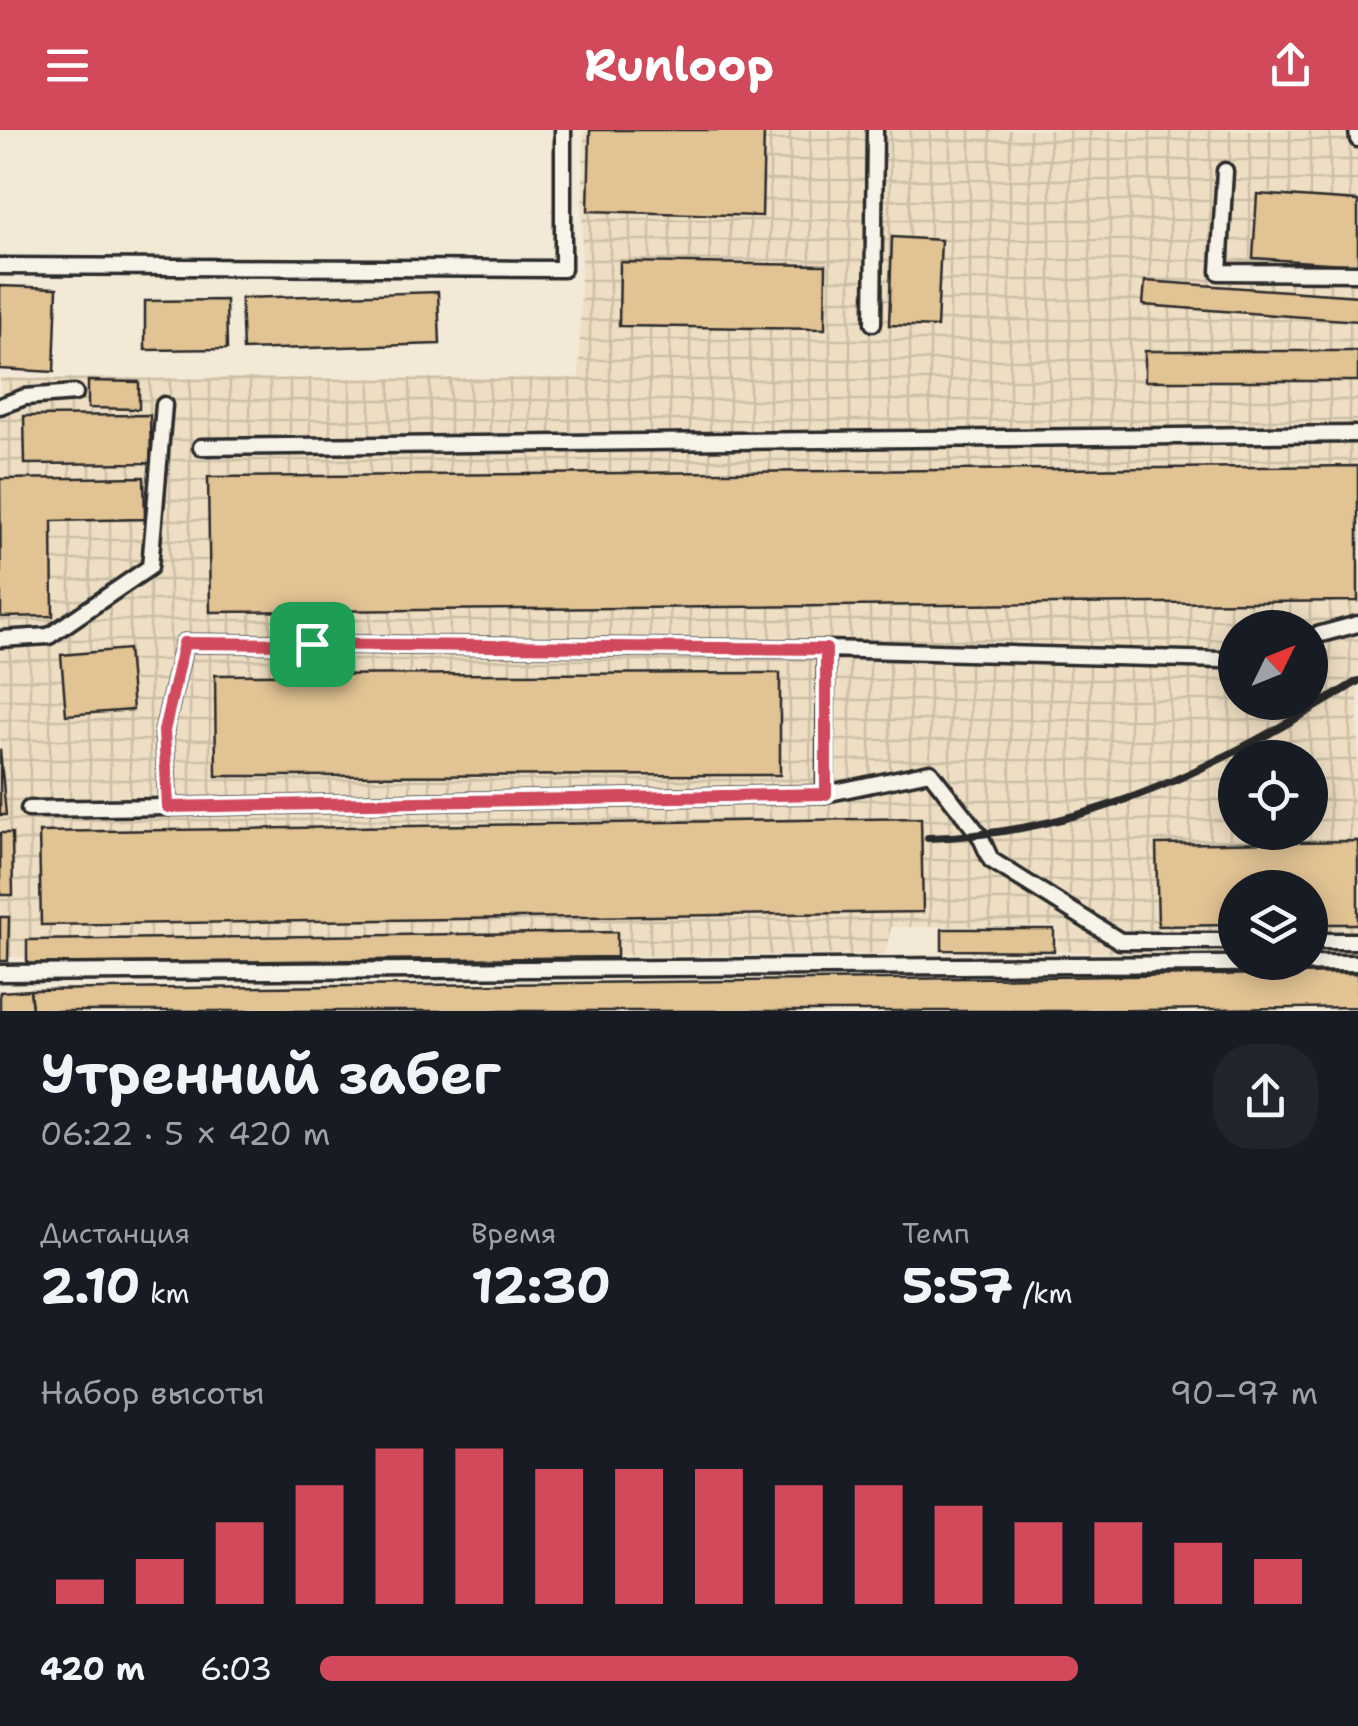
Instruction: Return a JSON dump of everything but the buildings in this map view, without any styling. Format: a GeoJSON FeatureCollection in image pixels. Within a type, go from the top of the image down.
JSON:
{"type":"FeatureCollection","features":[{"type":"Feature","properties":{"kind":"lane"},"geometry":{"type":"LineString","coordinates":[[0,266],[564,270],[563,130]]}},
{"type":"Feature","properties":{"kind":"lane"},"geometry":{"type":"LineString","coordinates":[[873,323],[875,130]]}},
{"type":"Feature","properties":{"kind":"lane"},"geometry":{"type":"LineString","coordinates":[[1357,130],[1358,139]]}},
{"type":"Feature","properties":{"kind":"lane"},"geometry":{"type":"LineString","coordinates":[[1225,170],[1220,272],[1358,273]]}},
{"type":"Feature","properties":{"kind":"lane"},"geometry":{"type":"LineString","coordinates":[[0,406],[25,397],[75,392]]}},
{"type":"Feature","properties":{"kind":"lane"},"geometry":{"type":"LineString","coordinates":[[0,639],[49,636],[150,568],[164,405]]}},
{"type":"Feature","properties":{"kind":"lane"},"geometry":{"type":"LineString","coordinates":[[202,447],[1358,434]]}},
{"type":"Feature","properties":{"kind":"lane"},"geometry":{"type":"LineString","coordinates":[[1328,632],[1358,624]]}},
{"type":"Feature","properties":{"kind":"lane"},"geometry":{"type":"LineString","coordinates":[[168,807],[164,731],[184,643],[1218,657]]}},
{"type":"Feature","properties":{"kind":"lane"},"geometry":{"type":"LineString","coordinates":[[826,649],[826,794]]}},
{"type":"Feature","properties":{"kind":"lane"},"geometry":{"type":"LineString","coordinates":[[29,809],[826,794],[930,772],[980,836],[991,860],[1120,941],[1218,941]]}},
{"type":"Feature","properties":{"kind":"lane"},"geometry":{"type":"LineString","coordinates":[[1328,941],[1358,941]]}},
{"type":"Feature","properties":{"kind":"lane"},"geometry":{"type":"LineString","coordinates":[[0,973],[1358,962]]}},
{"type":"Feature","properties":{"kind":"shaded area"},"geometry":{"type":"Polygon","coordinates":[[[584,130],[1358,130],[1358,962],[1328,961],[1328,870],[1218,870],[1218,956],[1058,951],[1057,926],[891,927],[885,955],[0,957],[0,378],[579,378],[584,130]]]}},
{"type":"Feature","properties":{"kind":"railway"},"geometry":{"type":"LineString","coordinates":[[928,838],[987,834],[1044,823],[1153,789],[1257,740],[1358,681]]}},
{"type":"Feature","properties":{"kind":"route"},"geometry":{"type":"LineString","coordinates":[[184,643],[312,644],[826,649],[826,794],[168,807],[164,731],[184,643]]}}]}
